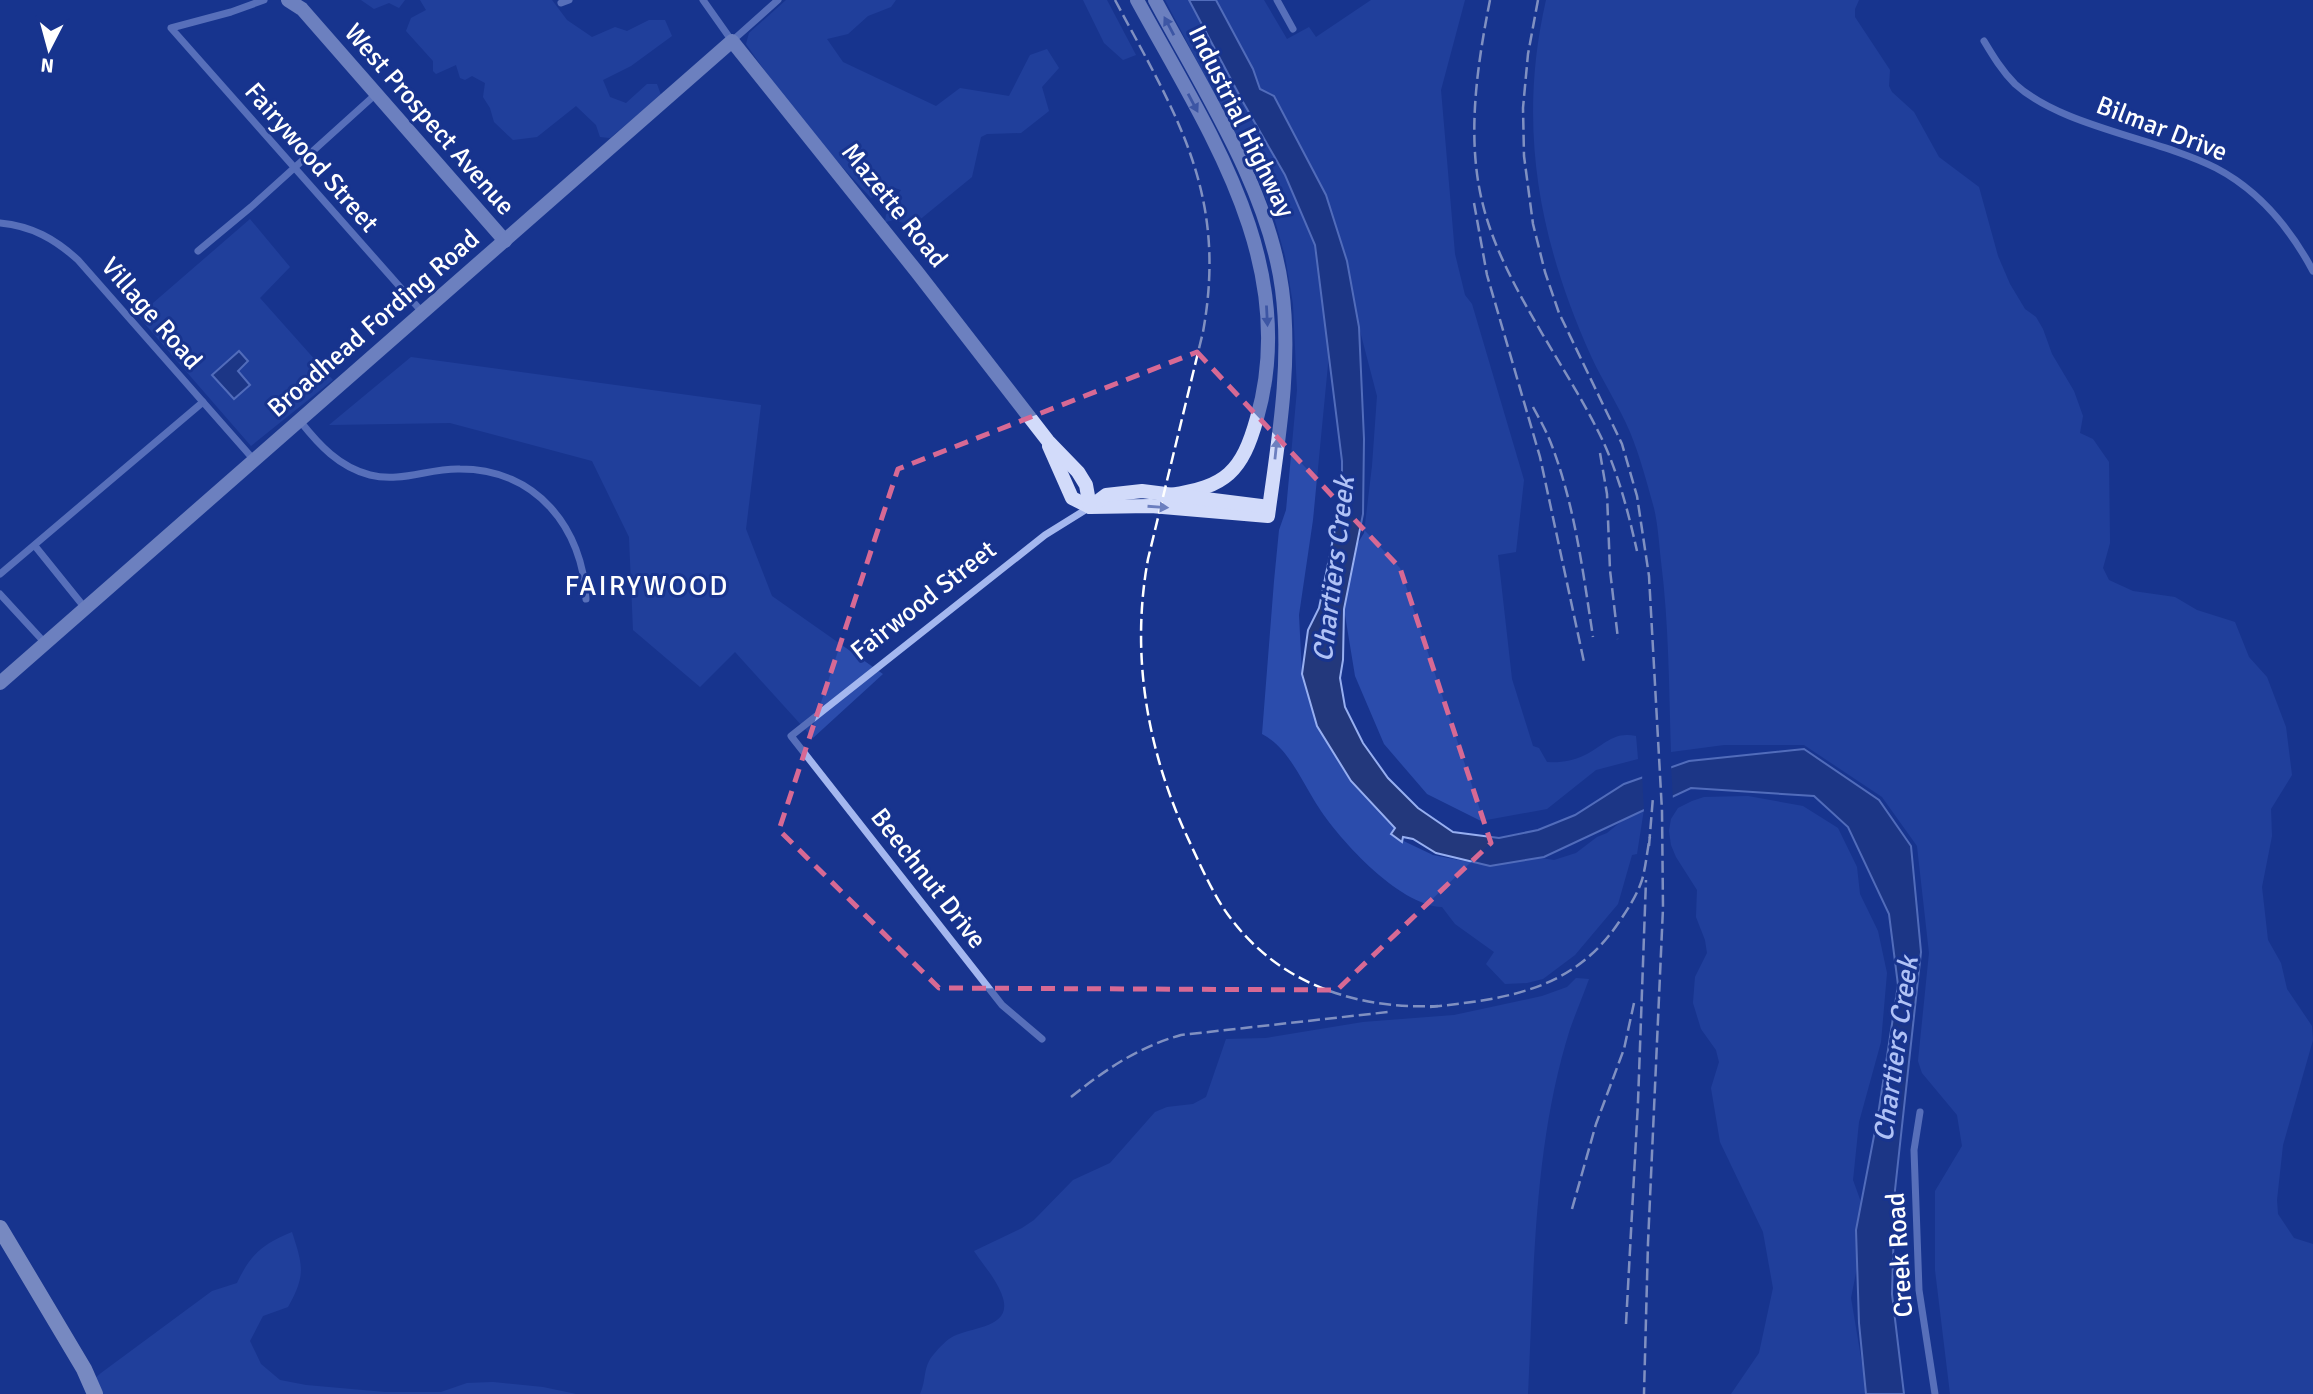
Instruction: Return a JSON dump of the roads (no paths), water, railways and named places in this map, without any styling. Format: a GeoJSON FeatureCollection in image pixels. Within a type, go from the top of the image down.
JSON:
{"type":"FeatureCollection","features":[{"type":"Feature","properties":{"kind":"main road"},"geometry":{"type":"LineString","coordinates":[[0,1228],[84,1369],[95,1394]]}},
{"type":"Feature","properties":{"kind":"street","name":"Fairywood Street"},"geometry":{"type":"LineString","coordinates":[[264,0],[171,28],[423,313]]}},
{"type":"Feature","properties":{"kind":"street","name":"West Prospect Avenue"},"geometry":{"type":"LineString","coordinates":[[288,0],[302,9],[505,241]]}},
{"type":"Feature","properties":{"kind":"street","name":"Mazette Road"},"geometry":{"type":"LineString","coordinates":[[703,0],[732,41],[917,271],[1048,441],[1072,498],[1090,507]]}},
{"type":"Feature","properties":{"kind":"street","name":"Broadhead Fording Road"},"geometry":{"type":"LineString","coordinates":[[0,683],[778,0]]}},
{"type":"Feature","properties":{"kind":"street","name":"Industrial Highway"},"geometry":{"type":"LineString","coordinates":[[1138,0],[1224,162],[1254,236],[1266,299],[1268,347],[1265,393],[1246,453],[1234,469],[1207,488],[1170,495]]}},
{"type":"Feature","properties":{"kind":"street","name":"Industrial Highway"},"geometry":{"type":"LineString","coordinates":[[1155,0],[1244,169],[1263,212],[1275,253],[1283,297],[1285,343],[1269,512]]}},
{"type":"Feature","properties":{"kind":"street"},"geometry":{"type":"LineString","coordinates":[[1277,0],[1293,29]]}},
{"type":"Feature","properties":{"kind":"street","name":"Bilmar Drive"},"geometry":{"type":"LineString","coordinates":[[1984,41],[1995,61],[2015,84],[2038,100],[2073,116],[2183,154],[2216,168],[2243,186],[2278,216],[2313,271]]}},
{"type":"Feature","properties":{"kind":"street"},"geometry":{"type":"LineString","coordinates":[[198,251],[376,94]]}},
{"type":"Feature","properties":{"kind":"street","name":"Village Road"},"geometry":{"type":"LineString","coordinates":[[0,223],[34,230],[59,243],[78,260],[254,460]]}},
{"type":"Feature","properties":{"kind":"street"},"geometry":{"type":"LineString","coordinates":[[0,574],[203,402]]}},
{"type":"Feature","properties":{"kind":"street"},"geometry":{"type":"LineString","coordinates":[[299,421],[325,451],[348,466],[368,474],[403,478],[448,469],[473,469],[503,477],[533,492],[555,511],[571,536],[582,564],[586,600]]}},
{"type":"Feature","properties":{"kind":"street","name":"Fairwood Street"},"geometry":{"type":"LineString","coordinates":[[791,736],[1045,535],[1106,495],[1142,491],[1269,512]]}},
{"type":"Feature","properties":{"kind":"street"},"geometry":{"type":"LineString","coordinates":[[1090,507],[1144,506],[1269,512]]}},
{"type":"Feature","properties":{"kind":"street"},"geometry":{"type":"LineString","coordinates":[[35,546],[85,608]]}},
{"type":"Feature","properties":{"kind":"street"},"geometry":{"type":"LineString","coordinates":[[0,594],[45,643]]}},
{"type":"Feature","properties":{"kind":"street","name":"Beechnut Drive"},"geometry":{"type":"LineString","coordinates":[[791,736],[1002,1004],[1042,1039]]}},
{"type":"Feature","properties":{"kind":"street","name":"Creek Road"},"geometry":{"type":"LineString","coordinates":[[1920,1112],[1913,1150],[1919,1290],[1935,1394]]}},
{"type":"Feature","properties":{"kind":"water","name":"Chartiers Creek"},"geometry":{"type":"Polygon","coordinates":[[[1189,0],[1216,0],[1253,69],[1260,89],[1274,96],[1326,195],[1347,261],[1359,327],[1364,439],[1363,514],[1344,609],[1340,678],[1345,707],[1363,743],[1388,778],[1418,808],[1453,832],[1499,838],[1538,830],[1575,815],[1624,784],[1689,761],[1804,749],[1879,800],[1911,846],[1921,952],[1895,1190],[1892,1294],[1904,1394],[1866,1394],[1859,1323],[1856,1230],[1878,1115],[1898,985],[1889,914],[1848,827],[1814,796],[1691,788],[1544,857],[1490,866],[1436,853],[1413,839],[1403,837],[1402,842],[1391,834],[1395,828],[1351,781],[1317,726],[1302,674],[1308,630],[1319,608],[1342,494],[1342,461],[1315,245],[1285,175],[1189,0]]]}},
{"type":"Feature","properties":{"kind":"water"},"geometry":{"type":"Polygon","coordinates":[[[239,351],[248,361],[238,371],[250,385],[234,399],[212,375],[239,351]]]}},
{"type":"Feature","properties":{"kind":"railway"},"geometry":{"type":"LineString","coordinates":[[1115,0],[1177,120],[1192,158],[1209,238],[1209,283],[1203,332],[1148,559],[1143,594],[1141,628],[1145,697],[1160,764],[1184,830],[1217,897],[1242,932],[1264,954],[1289,972],[1316,986],[1345,996],[1375,1003],[1438,1006]]}},
{"type":"Feature","properties":{"kind":"railway"},"geometry":{"type":"LineString","coordinates":[[1490,0],[1481,51],[1474,129],[1483,205],[1492,234],[1518,291],[1605,445],[1621,490],[1637,551]]}},
{"type":"Feature","properties":{"kind":"railway"},"geometry":{"type":"LineString","coordinates":[[1538,0],[1528,54],[1523,108],[1524,156],[1533,224],[1559,313],[1622,444],[1637,496],[1649,576],[1662,811],[1663,908],[1644,1394]]}},
{"type":"Feature","properties":{"kind":"railway"},"geometry":{"type":"LineString","coordinates":[[1474,203],[1487,275],[1540,457],[1584,662]]}},
{"type":"Feature","properties":{"kind":"railway"},"geometry":{"type":"LineString","coordinates":[[1533,407],[1550,441],[1567,492],[1593,637]]}},
{"type":"Feature","properties":{"kind":"railway"},"geometry":{"type":"LineString","coordinates":[[1600,453],[1607,494],[1610,570],[1618,639]]}},
{"type":"Feature","properties":{"kind":"railway"},"geometry":{"type":"LineString","coordinates":[[1649,846],[1653,797]]}},
{"type":"Feature","properties":{"kind":"railway"},"geometry":{"type":"LineString","coordinates":[[1430,1007],[1511,995],[1559,977],[1581,963],[1601,945],[1632,902],[1642,880],[1650,837]]}},
{"type":"Feature","properties":{"kind":"railway"},"geometry":{"type":"LineString","coordinates":[[1626,1324],[1646,880]]}},
{"type":"Feature","properties":{"kind":"railway"},"geometry":{"type":"LineString","coordinates":[[1572,1209],[1596,1124],[1624,1049],[1634,1003]]}},
{"type":"Feature","properties":{"kind":"railway"},"geometry":{"type":"LineString","coordinates":[[1071,1097],[1123,1060],[1150,1046],[1181,1035],[1388,1012]]}},
{"type":"Feature","properties":{"kind":"district","name":"FAIRYWOOD"},"geometry":{"type":"Point","coordinates":[647,585]}}]}
